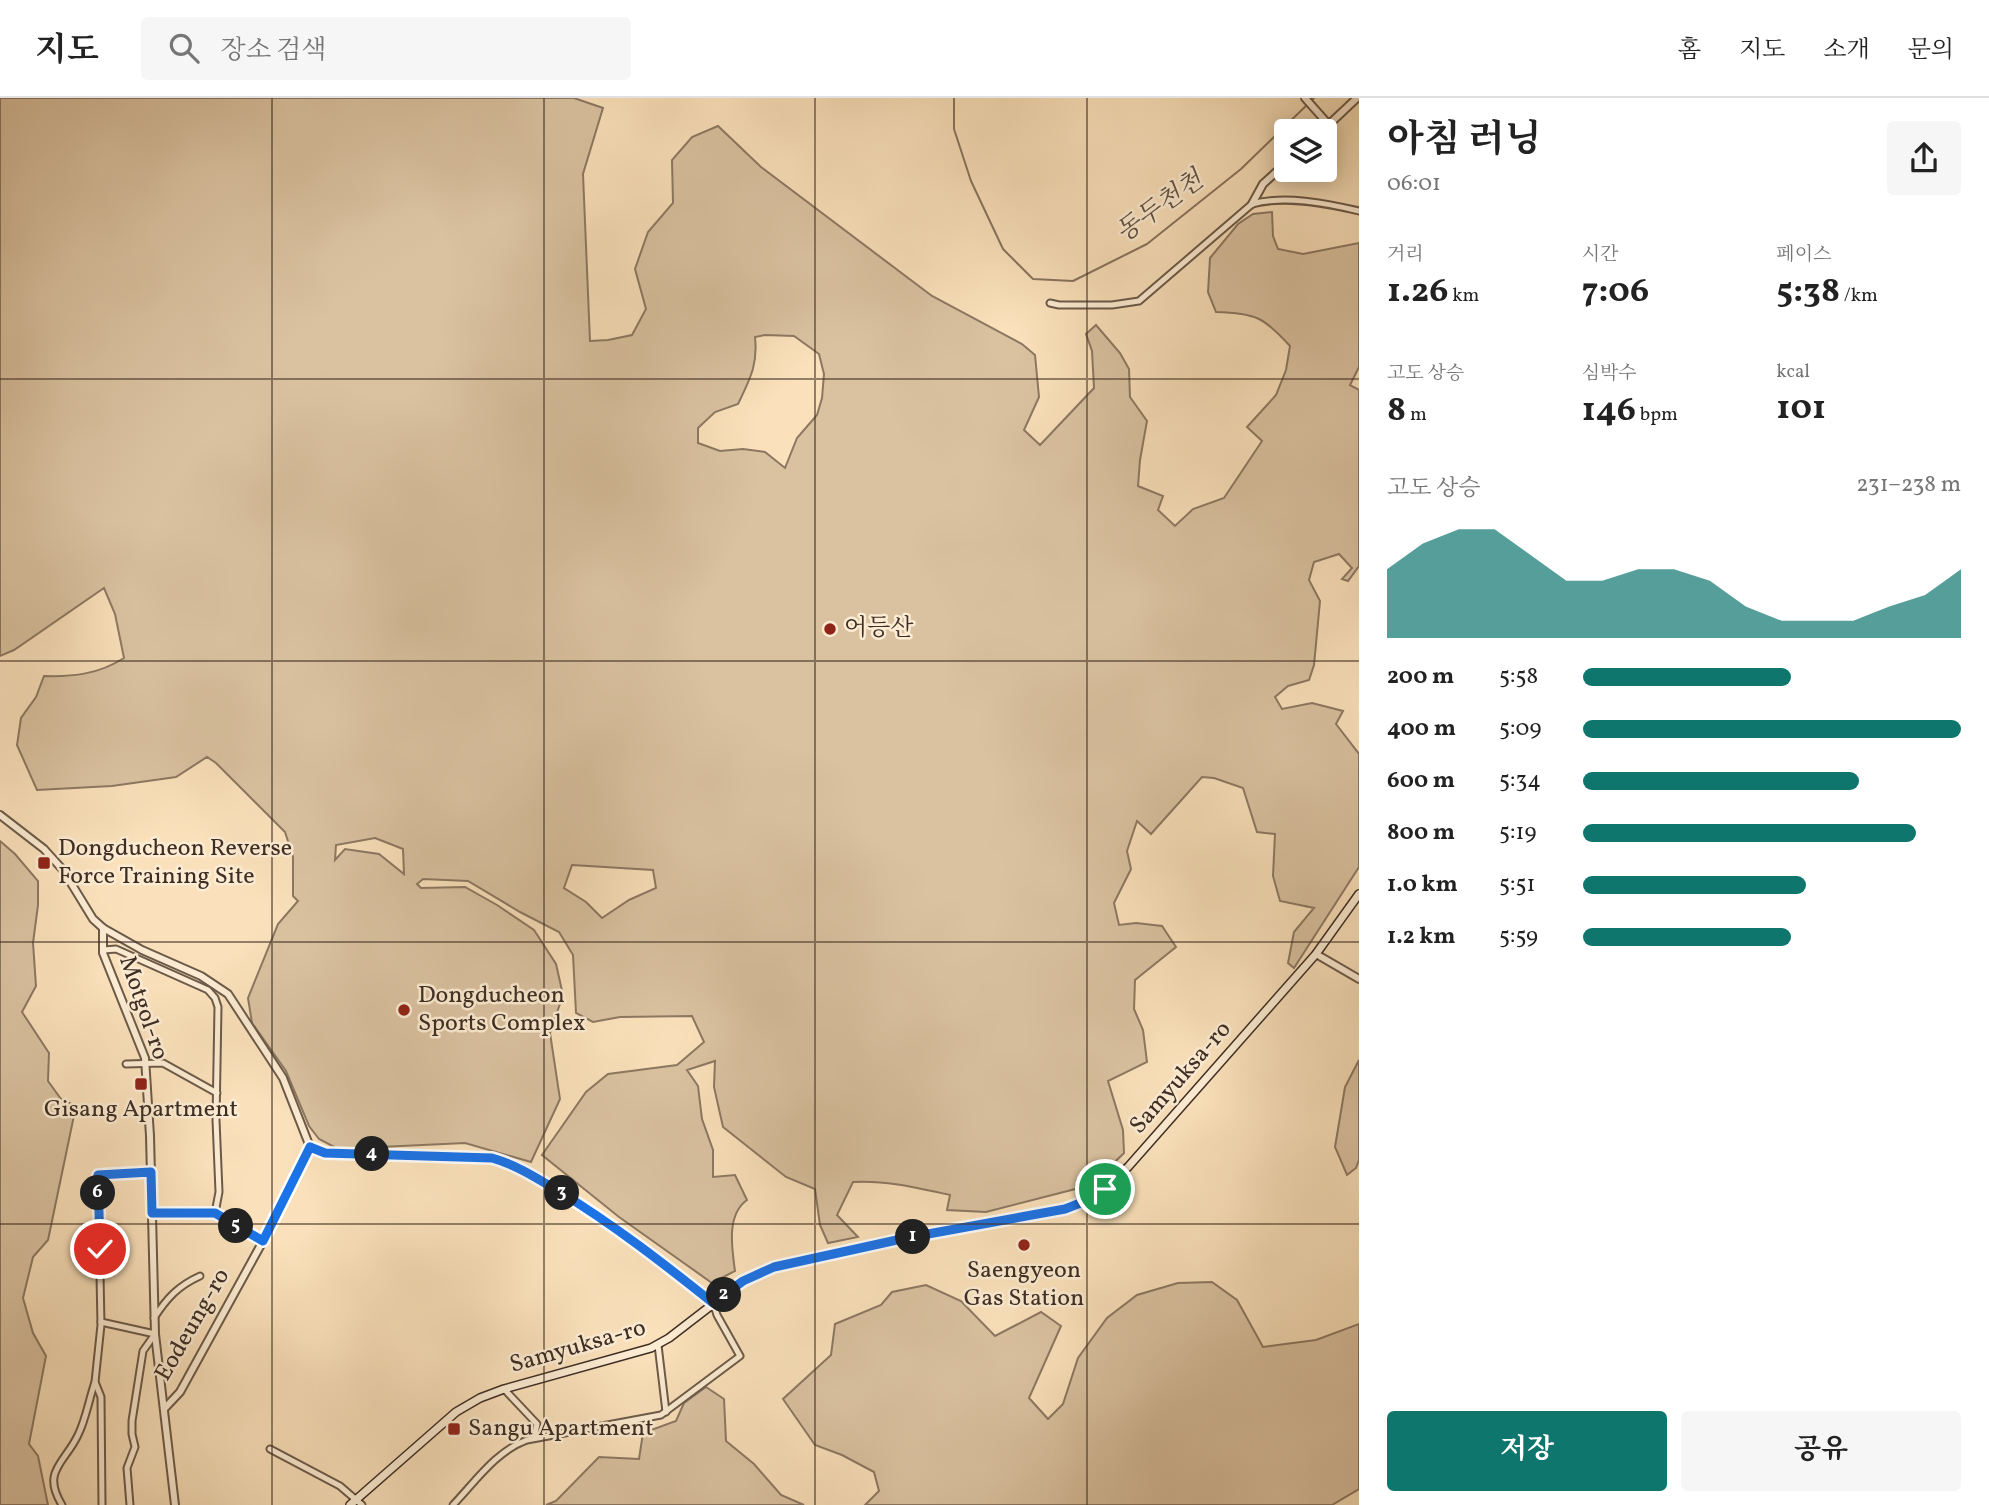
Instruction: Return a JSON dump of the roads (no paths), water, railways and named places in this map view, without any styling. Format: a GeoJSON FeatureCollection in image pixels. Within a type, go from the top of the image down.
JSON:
{"type":"FeatureCollection","features":[{"type":"Feature","properties":{"kind":"main road","name":"Samyuksa-ro"},"geometry":{"type":"LineString","coordinates":[[356,1503],[457,1412],[480,1398],[658,1345],[743,1281],[774,1267],[906,1238],[1065,1209],[1097,1195],[1128,1167],[1316,954],[1359,894]]}},
{"type":"Feature","properties":{"kind":"street"},"geometry":{"type":"LineString","coordinates":[[1305,98],[1323,119]]}},
{"type":"Feature","properties":{"kind":"street"},"geometry":{"type":"LineString","coordinates":[[1330,119],[1357,98]]}},
{"type":"Feature","properties":{"kind":"street"},"geometry":{"type":"LineString","coordinates":[[1050,303],[1112,305],[1139,300],[1252,204],[1263,184],[1274,174]]}},
{"type":"Feature","properties":{"kind":"street"},"geometry":{"type":"LineString","coordinates":[[1252,204],[1265,200],[1334,205],[1359,211]]}},
{"type":"Feature","properties":{"kind":"street","name":"Motgol-ro"},"geometry":{"type":"LineString","coordinates":[[0,815],[63,870],[93,919],[103,928],[106,962],[145,1062],[155,1334],[175,1505]]}},
{"type":"Feature","properties":{"kind":"street"},"geometry":{"type":"LineString","coordinates":[[103,928],[142,950],[201,976],[228,993],[283,1078],[310,1147],[325,1153],[492,1158],[509,1163],[601,1217],[713,1303],[740,1356],[661,1415],[534,1438],[515,1444],[505,1450],[453,1505]]}},
{"type":"Feature","properties":{"kind":"street"},"geometry":{"type":"LineString","coordinates":[[104,950],[116,948],[208,990],[215,998],[218,1007],[219,1192],[215,1213]]}},
{"type":"Feature","properties":{"kind":"street"},"geometry":{"type":"LineString","coordinates":[[1316,954],[1359,979]]}},
{"type":"Feature","properties":{"kind":"street"},"geometry":{"type":"LineString","coordinates":[[126,1064],[163,1063],[217,1093]]}},
{"type":"Feature","properties":{"kind":"street","name":"Eodeung-ro"},"geometry":{"type":"LineString","coordinates":[[164,1409],[180,1392],[263,1241],[310,1147]]}},
{"type":"Feature","properties":{"kind":"street"},"geometry":{"type":"LineString","coordinates":[[62,1505],[57,1497],[53,1475],[78,1435],[95,1382],[101,1322],[98,1175],[151,1172]]}},
{"type":"Feature","properties":{"kind":"street"},"geometry":{"type":"LineString","coordinates":[[152,1213],[215,1213],[263,1241]]}},
{"type":"Feature","properties":{"kind":"street"},"geometry":{"type":"LineString","coordinates":[[155,1318],[169,1296],[200,1276]]}},
{"type":"Feature","properties":{"kind":"street"},"geometry":{"type":"LineString","coordinates":[[101,1322],[155,1334],[143,1350],[132,1421],[135,1447],[127,1468],[130,1505]]}},
{"type":"Feature","properties":{"kind":"street"},"geometry":{"type":"LineString","coordinates":[[658,1345],[666,1412]]}},
{"type":"Feature","properties":{"kind":"street"},"geometry":{"type":"LineString","coordinates":[[95,1382],[101,1397],[102,1505]]}},
{"type":"Feature","properties":{"kind":"street"},"geometry":{"type":"LineString","coordinates":[[504,1389],[537,1424],[534,1438]]}},
{"type":"Feature","properties":{"kind":"street"},"geometry":{"type":"LineString","coordinates":[[270,1450],[340,1486],[356,1503]]}},
{"type":"Feature","properties":{"kind":"waterway","name":"동두천천"},"geometry":{"type":"LineString","coordinates":[[954,98],[954,129],[971,181],[1003,249],[1033,279],[1073,281],[1147,244],[1241,169],[1314,98]]}},
{"type":"Feature","properties":{"kind":"place","name":"어등산"},"geometry":{"type":"Point","coordinates":[830,629]}},
{"type":"Feature","properties":{"kind":"place","name":"Dongducheon Reverse Force Training Site"},"geometry":{"type":"Point","coordinates":[44,863]}},
{"type":"Feature","properties":{"kind":"place","name":"Dongducheon Sports Complex"},"geometry":{"type":"Point","coordinates":[404,1010]}},
{"type":"Feature","properties":{"kind":"place","name":"Gisang Apartment"},"geometry":{"type":"Point","coordinates":[141,1084]}},
{"type":"Feature","properties":{"kind":"place","name":"Saengyeon Gas Station"},"geometry":{"type":"Point","coordinates":[1024,1245]}},
{"type":"Feature","properties":{"kind":"place","name":"Sangu Apartment"},"geometry":{"type":"Point","coordinates":[454,1429]}}]}
